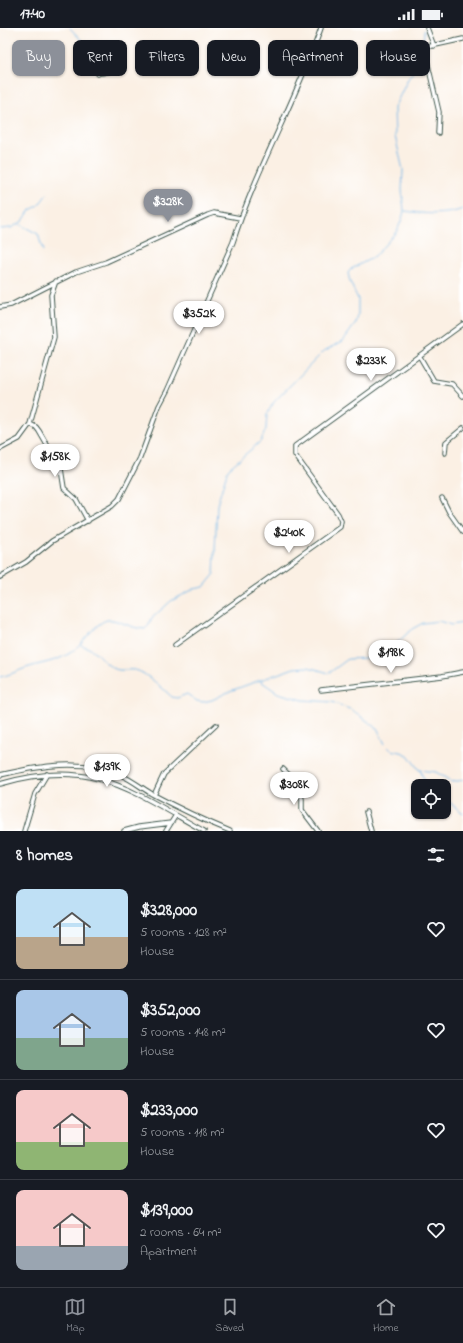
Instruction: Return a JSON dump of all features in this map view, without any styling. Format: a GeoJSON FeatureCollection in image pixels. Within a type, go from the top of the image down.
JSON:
{"type":"FeatureCollection","features":[{"type":"Feature","properties":{"kind":"street"},"geometry":{"type":"LineString","coordinates":[[0,577],[26,562],[52,541],[88,521],[117,502],[140,458],[159,406],[233,242],[240,218],[285,116],[321,28]]}},
{"type":"Feature","properties":{"kind":"street"},"geometry":{"type":"LineString","coordinates":[[427,28],[434,46]]}},
{"type":"Feature","properties":{"kind":"street"},"geometry":{"type":"LineString","coordinates":[[438,133],[439,112],[426,56],[426,49],[463,39]]}},
{"type":"Feature","properties":{"kind":"street"},"geometry":{"type":"LineString","coordinates":[[0,307],[18,302],[56,281],[76,272],[106,262],[208,215],[214,213],[240,218]]}},
{"type":"Feature","properties":{"kind":"street"},"geometry":{"type":"LineString","coordinates":[[0,449],[19,438],[30,424],[54,337],[51,295],[56,281]]}},
{"type":"Feature","properties":{"kind":"street"},"geometry":{"type":"LineString","coordinates":[[175,645],[338,530],[341,524],[340,518],[295,455],[295,446],[420,357],[463,324]]}},
{"type":"Feature","properties":{"kind":"street"},"geometry":{"type":"LineString","coordinates":[[420,357],[434,381],[452,384],[463,396]]}},
{"type":"Feature","properties":{"kind":"street"},"geometry":{"type":"LineString","coordinates":[[30,424],[36,427],[39,431],[61,469],[64,488],[76,499],[88,521]]}},
{"type":"Feature","properties":{"kind":"street"},"geometry":{"type":"LineString","coordinates":[[445,453],[446,442],[463,428]]}},
{"type":"Feature","properties":{"kind":"street"},"geometry":{"type":"LineString","coordinates":[[442,498],[463,532]]}},
{"type":"Feature","properties":{"kind":"street"},"geometry":{"type":"LineString","coordinates":[[321,690],[442,676],[463,672]]}},
{"type":"Feature","properties":{"kind":"street"},"geometry":{"type":"LineString","coordinates":[[154,795],[164,774],[216,725]]}},
{"type":"Feature","properties":{"kind":"street"},"geometry":{"type":"LineString","coordinates":[[0,775],[46,766],[84,766],[120,775],[154,795],[230,831]]}},
{"type":"Feature","properties":{"kind":"street"},"geometry":{"type":"LineString","coordinates":[[283,769],[297,782],[302,799],[302,810],[318,831]]}},
{"type":"Feature","properties":{"kind":"street"},"geometry":{"type":"LineString","coordinates":[[0,784],[47,774],[86,776],[110,781],[130,789],[204,831]]}},
{"type":"Feature","properties":{"kind":"street"},"geometry":{"type":"LineString","coordinates":[[24,831],[36,794],[47,774]]}},
{"type":"Feature","properties":{"kind":"street"},"geometry":{"type":"LineString","coordinates":[[366,812],[370,831]]}},
{"type":"Feature","properties":{"kind":"street"},"geometry":{"type":"LineString","coordinates":[[166,831],[176,815]]}},
{"type":"Feature","properties":{"kind":"street"},"geometry":{"type":"LineString","coordinates":[[124,831],[139,827],[171,823]]}},
{"type":"Feature","properties":{"kind":"waterway"},"geometry":{"type":"LineString","coordinates":[[70,28],[81,40]]}},
{"type":"Feature","properties":{"kind":"waterway"},"geometry":{"type":"LineString","coordinates":[[0,677],[65,656],[75,649],[98,625],[107,620],[145,629],[149,625],[151,619],[171,601],[194,589],[204,587],[214,575],[217,505],[228,469],[261,441],[266,429],[267,414],[274,402],[324,351],[343,341],[356,323],[358,316],[358,299],[350,282],[348,273],[351,269],[374,257],[397,231],[402,219],[404,211],[402,190],[403,170],[395,136],[394,108],[408,79],[422,58],[424,30]]}},
{"type":"Feature","properties":{"kind":"waterway"},"geometry":{"type":"LineString","coordinates":[[0,229],[11,228],[23,221],[30,210],[38,206],[47,194]]}},
{"type":"Feature","properties":{"kind":"waterway"},"geometry":{"type":"LineString","coordinates":[[405,211],[441,214],[463,209]]}},
{"type":"Feature","properties":{"kind":"waterway"},"geometry":{"type":"LineString","coordinates":[[19,224],[38,234],[43,251]]}},
{"type":"Feature","properties":{"kind":"waterway"},"geometry":{"type":"LineString","coordinates":[[81,645],[92,650],[113,668],[139,671],[155,682],[172,697],[177,698],[187,694],[197,701],[203,702],[212,700],[230,691],[294,668],[308,667],[329,673],[348,659],[366,658],[376,654],[398,642],[412,629],[423,623],[439,621],[451,625],[463,623]]}},
{"type":"Feature","properties":{"kind":"waterway"},"geometry":{"type":"LineString","coordinates":[[259,680],[278,693],[303,700],[332,702],[352,710],[377,728],[385,744],[391,750],[408,755],[419,770],[436,772],[452,782],[463,780]]}},
{"type":"Feature","properties":{"kind":"waterway"},"geometry":{"type":"LineString","coordinates":[[420,770],[424,779]]}},
{"type":"Feature","properties":{"kind":"waterway"},"geometry":{"type":"LineString","coordinates":[[451,804],[463,813]]}}]}
